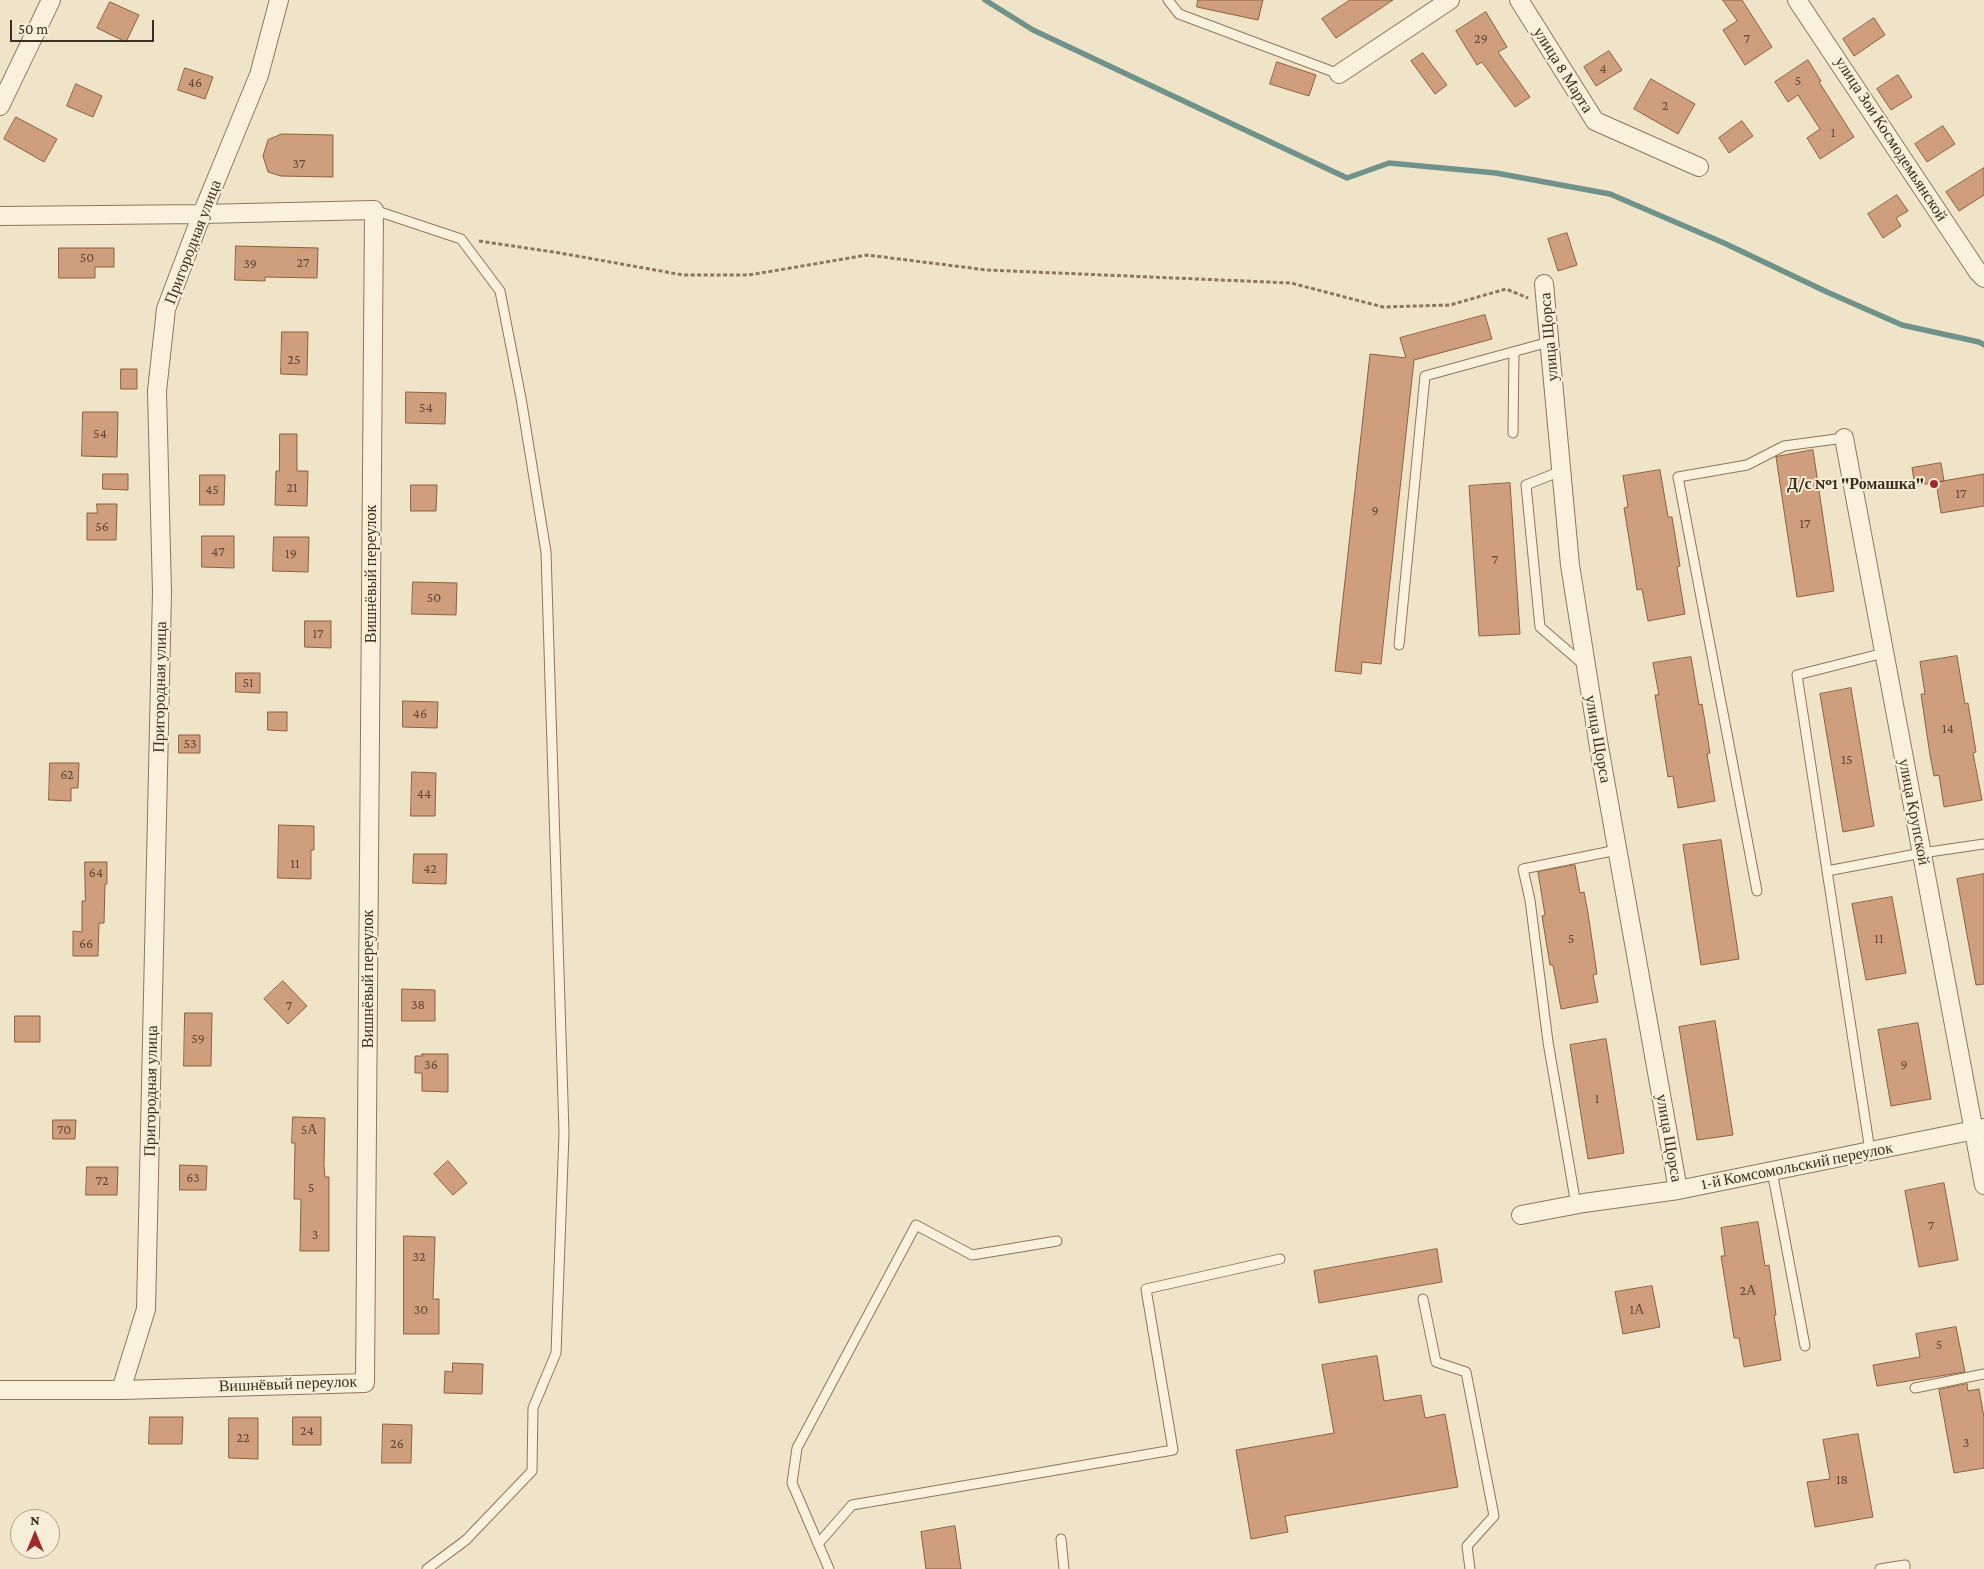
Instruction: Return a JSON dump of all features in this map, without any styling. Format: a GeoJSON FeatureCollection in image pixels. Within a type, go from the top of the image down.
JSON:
{"type":"FeatureCollection","features":[{"type":"Feature","properties":{"kind":"street"},"geometry":{"type":"LineString","coordinates":[[0,106],[51,0]]}},
{"type":"Feature","properties":{"kind":"street","name":"Пригородная улица"},"geometry":{"type":"LineString","coordinates":[[121,1390],[146,1310],[162,592],[157,391],[166,309],[202,214],[259,76],[279,0]]}},
{"type":"Feature","properties":{"kind":"street"},"geometry":{"type":"LineString","coordinates":[[1339,74],[1450,0]]}},
{"type":"Feature","properties":{"kind":"street","name":"улица 8 Марта"},"geometry":{"type":"LineString","coordinates":[[1519,0],[1596,121],[1699,167]]}},
{"type":"Feature","properties":{"kind":"street","name":"улица Зои Космодемьянской"},"geometry":{"type":"LineString","coordinates":[[1797,0],[1978,272],[1984,278]]}},
{"type":"Feature","properties":{"kind":"street"},"geometry":{"type":"LineString","coordinates":[[0,216],[374,210]]}},
{"type":"Feature","properties":{"kind":"street","name":"Вишнёвый переулок"},"geometry":{"type":"LineString","coordinates":[[0,1390],[121,1390],[365,1383],[374,210]]}},
{"type":"Feature","properties":{"kind":"street","name":"улица Щорса"},"geometry":{"type":"LineString","coordinates":[[1544,284],[1570,565],[1617,850],[1678,1190]]}},
{"type":"Feature","properties":{"kind":"street","name":"улица Крупской"},"geometry":{"type":"LineString","coordinates":[[1844,438],[1922,853],[1979,1129],[1984,1185]]}},
{"type":"Feature","properties":{"kind":"street","name":"1-й Комсомольский переулок"},"geometry":{"type":"LineString","coordinates":[[1521,1215],[1678,1190],[1979,1129]]}},
{"type":"Feature","properties":{"kind":"lane"},"geometry":{"type":"LineString","coordinates":[[1168,0],[1179,14],[1339,74]]}},
{"type":"Feature","properties":{"kind":"lane"},"geometry":{"type":"LineString","coordinates":[[374,210],[461,239],[500,291],[521,398],[546,552],[564,1133],[556,1352],[533,1408],[532,1471],[466,1540],[427,1569]]}},
{"type":"Feature","properties":{"kind":"lane"},"geometry":{"type":"LineString","coordinates":[[1399,645],[1425,376],[1550,342]]}},
{"type":"Feature","properties":{"kind":"lane"},"geometry":{"type":"LineString","coordinates":[[1513,433],[1514,352]]}},
{"type":"Feature","properties":{"kind":"lane"},"geometry":{"type":"LineString","coordinates":[[1757,891],[1678,477],[1747,465],[1784,446],[1844,438]]}},
{"type":"Feature","properties":{"kind":"lane"},"geometry":{"type":"LineString","coordinates":[[1561,472],[1526,485],[1540,627],[1586,667]]}},
{"type":"Feature","properties":{"kind":"lane"},"geometry":{"type":"LineString","coordinates":[[1870,1151],[1797,675],[1884,653]]}},
{"type":"Feature","properties":{"kind":"lane"},"geometry":{"type":"LineString","coordinates":[[1827,871],[1922,853],[1984,844]]}},
{"type":"Feature","properties":{"kind":"lane"},"geometry":{"type":"LineString","coordinates":[[1576,1205],[1548,1042],[1530,900],[1523,869],[1617,850]]}},
{"type":"Feature","properties":{"kind":"lane"},"geometry":{"type":"LineString","coordinates":[[1772,1171],[1805,1346]]}},
{"type":"Feature","properties":{"kind":"lane"},"geometry":{"type":"LineString","coordinates":[[829,1569],[792,1483],[797,1448],[916,1225],[972,1256],[1058,1241]]}},
{"type":"Feature","properties":{"kind":"lane"},"geometry":{"type":"LineString","coordinates":[[818,1544],[852,1505],[1173,1450],[1146,1289],[1280,1259]]}},
{"type":"Feature","properties":{"kind":"lane"},"geometry":{"type":"LineString","coordinates":[[1423,1299],[1436,1362],[1466,1372],[1494,1516],[1467,1546],[1470,1569]]}},
{"type":"Feature","properties":{"kind":"lane"},"geometry":{"type":"LineString","coordinates":[[1915,1388],[1984,1374]]}},
{"type":"Feature","properties":{"kind":"lane"},"geometry":{"type":"LineString","coordinates":[[1061,1539],[1064,1569]]}},
{"type":"Feature","properties":{"kind":"lane"},"geometry":{"type":"LineString","coordinates":[[1880,1569],[1905,1565],[1905,1569]]}},
{"type":"Feature","properties":{"kind":"path"},"geometry":{"type":"LineString","coordinates":[[461,239],[560,253],[683,275],[749,275],[867,256],[986,270],[1291,283],[1383,307],[1450,305],[1506,289],[1545,306]]}},
{"type":"Feature","properties":{"kind":"building"},"geometry":{"type":"Polygon","coordinates":[[[1198,0],[1263,0],[1258,20],[1197,7],[1198,0]]]}},
{"type":"Feature","properties":{"kind":"building"},"geometry":{"type":"Polygon","coordinates":[[[1350,0],[1393,0],[1336,38],[1322,19],[1350,0]]]}},
{"type":"Feature","properties":{"kind":"building"},"geometry":{"type":"Polygon","coordinates":[[[1723,0],[1742,0],[1772,47],[1745,65],[1723,30],[1737,21],[1723,0]]]}},
{"type":"Feature","properties":{"kind":"building"},"geometry":{"type":"Polygon","coordinates":[[[110,2],[139,15],[126,42],[97,28],[110,2]]]}},
{"type":"Feature","properties":{"kind":"building"},"geometry":{"type":"Polygon","coordinates":[[[1486,12],[1507,47],[1498,52],[1530,97],[1515,107],[1482,62],[1477,65],[1456,31],[1486,12]]]}},
{"type":"Feature","properties":{"kind":"building"},"geometry":{"type":"Polygon","coordinates":[[[1874,18],[1885,35],[1854,56],[1843,39],[1874,18]]]}},
{"type":"Feature","properties":{"kind":"building"},"geometry":{"type":"Polygon","coordinates":[[[1609,51],[1622,70],[1596,86],[1584,67],[1609,51]]]}},
{"type":"Feature","properties":{"kind":"building"},"geometry":{"type":"Polygon","coordinates":[[[1423,53],[1447,85],[1435,94],[1411,61],[1423,53]]]}},
{"type":"Feature","properties":{"kind":"building"},"geometry":{"type":"Polygon","coordinates":[[[1808,60],[1821,81],[1819,82],[1854,137],[1820,159],[1807,138],[1820,129],[1798,95],[1788,102],[1775,82],[1808,60]]]}},
{"type":"Feature","properties":{"kind":"building"},"geometry":{"type":"Polygon","coordinates":[[[1277,62],[1316,75],[1309,96],[1270,84],[1277,62]]]}},
{"type":"Feature","properties":{"kind":"building"},"geometry":{"type":"Polygon","coordinates":[[[185,68],[213,77],[205,99],[178,90],[185,68]]]}},
{"type":"Feature","properties":{"kind":"building"},"geometry":{"type":"Polygon","coordinates":[[[1898,75],[1912,97],[1891,110],[1877,89],[1898,75]]]}},
{"type":"Feature","properties":{"kind":"building"},"geometry":{"type":"Polygon","coordinates":[[[1651,79],[1695,104],[1678,134],[1634,109],[1651,79]]]}},
{"type":"Feature","properties":{"kind":"building"},"geometry":{"type":"Polygon","coordinates":[[[76,84],[102,96],[93,117],[67,106],[76,84]]]}},
{"type":"Feature","properties":{"kind":"building"},"geometry":{"type":"Polygon","coordinates":[[[16,117],[57,139],[44,162],[4,139],[16,117]]]}},
{"type":"Feature","properties":{"kind":"building"},"geometry":{"type":"Polygon","coordinates":[[[1742,121],[1753,136],[1729,153],[1719,138],[1742,121]]]}},
{"type":"Feature","properties":{"kind":"building"},"geometry":{"type":"Polygon","coordinates":[[[1943,126],[1955,144],[1927,162],[1915,144],[1943,126]]]}},
{"type":"Feature","properties":{"kind":"building"},"geometry":{"type":"Polygon","coordinates":[[[282,134],[333,135],[333,177],[281,176],[268,172],[263,156],[268,140],[282,134]]]}},
{"type":"Feature","properties":{"kind":"building"},"geometry":{"type":"Polygon","coordinates":[[[1984,168],[1984,195],[1959,211],[1946,192],[1984,168]]]}},
{"type":"Feature","properties":{"kind":"building"},"geometry":{"type":"Polygon","coordinates":[[[1897,195],[1908,211],[1896,218],[1901,226],[1883,238],[1868,214],[1897,195]]]}},
{"type":"Feature","properties":{"kind":"building"},"geometry":{"type":"Polygon","coordinates":[[[1567,233],[1577,265],[1558,271],[1548,239],[1567,233]]]}},
{"type":"Feature","properties":{"kind":"building"},"geometry":{"type":"Polygon","coordinates":[[[236,246],[318,248],[317,278],[265,277],[265,281],[235,280],[236,246]]]}},
{"type":"Feature","properties":{"kind":"building"},"geometry":{"type":"Polygon","coordinates":[[[59,248],[114,248],[114,267],[95,267],[95,278],[59,278],[59,248]]]}},
{"type":"Feature","properties":{"kind":"building"},"geometry":{"type":"Polygon","coordinates":[[[1485,315],[1492,339],[1414,360],[1381,664],[1362,662],[1361,674],[1335,671],[1370,354],[1406,358],[1400,338],[1485,315]]]}},
{"type":"Feature","properties":{"kind":"building"},"geometry":{"type":"Polygon","coordinates":[[[282,332],[308,332],[307,375],[281,374],[282,332]]]}},
{"type":"Feature","properties":{"kind":"building"},"geometry":{"type":"Polygon","coordinates":[[[121,369],[137,369],[137,389],[121,389],[121,369]]]}},
{"type":"Feature","properties":{"kind":"building"},"geometry":{"type":"Polygon","coordinates":[[[406,392],[446,393],[445,424],[406,423],[406,392]]]}},
{"type":"Feature","properties":{"kind":"building"},"geometry":{"type":"Polygon","coordinates":[[[83,412],[118,412],[117,457],[82,456],[83,412]]]}},
{"type":"Feature","properties":{"kind":"building"},"geometry":{"type":"Polygon","coordinates":[[[280,434],[297,434],[297,471],[308,471],[307,506],[275,505],[276,471],[279,471],[280,434]]]}},
{"type":"Feature","properties":{"kind":"building"},"geometry":{"type":"Polygon","coordinates":[[[1813,450],[1834,591],[1797,597],[1776,457],[1813,450]]]}},
{"type":"Feature","properties":{"kind":"building"},"geometry":{"type":"Polygon","coordinates":[[[1941,463],[1944,481],[1984,474],[1984,506],[1941,513],[1936,482],[1915,486],[1912,468],[1941,463]]]}},
{"type":"Feature","properties":{"kind":"building"},"geometry":{"type":"Polygon","coordinates":[[[1660,470],[1668,517],[1672,517],[1680,566],[1677,567],[1685,614],[1648,621],[1642,589],[1637,590],[1624,508],[1628,507],[1623,476],[1660,470]]]}},
{"type":"Feature","properties":{"kind":"building"},"geometry":{"type":"Polygon","coordinates":[[[103,474],[128,474],[128,490],[103,489],[103,474]]]}},
{"type":"Feature","properties":{"kind":"building"},"geometry":{"type":"Polygon","coordinates":[[[200,475],[225,475],[224,505],[200,505],[200,475]]]}},
{"type":"Feature","properties":{"kind":"building"},"geometry":{"type":"Polygon","coordinates":[[[1510,483],[1520,634],[1479,636],[1469,486],[1510,483]]]}},
{"type":"Feature","properties":{"kind":"building"},"geometry":{"type":"Polygon","coordinates":[[[411,485],[437,485],[436,511],[411,511],[411,485]]]}},
{"type":"Feature","properties":{"kind":"building"},"geometry":{"type":"Polygon","coordinates":[[[97,504],[117,504],[116,540],[87,540],[87,513],[97,513],[97,504]]]}},
{"type":"Feature","properties":{"kind":"building"},"geometry":{"type":"Polygon","coordinates":[[[202,536],[234,536],[234,568],[202,567],[202,536]]]}},
{"type":"Feature","properties":{"kind":"building"},"geometry":{"type":"Polygon","coordinates":[[[274,537],[309,537],[308,572],[273,571],[274,537]]]}},
{"type":"Feature","properties":{"kind":"building"},"geometry":{"type":"Polygon","coordinates":[[[413,582],[457,583],[456,615],[412,614],[413,582]]]}},
{"type":"Feature","properties":{"kind":"building"},"geometry":{"type":"Polygon","coordinates":[[[305,621],[331,621],[331,648],[305,647],[305,621]]]}},
{"type":"Feature","properties":{"kind":"building"},"geometry":{"type":"Polygon","coordinates":[[[1957,656],[1965,704],[1968,703],[1976,752],[1973,753],[1982,800],[1944,807],[1939,775],[1934,776],[1930,755],[1921,694],[1925,694],[1920,662],[1957,656]]]}},
{"type":"Feature","properties":{"kind":"building"},"geometry":{"type":"Polygon","coordinates":[[[1691,657],[1699,705],[1702,704],[1705,722],[1710,753],[1707,754],[1715,801],[1678,808],[1673,776],[1668,777],[1655,695],[1659,695],[1653,663],[1691,657]]]}},
{"type":"Feature","properties":{"kind":"building"},"geometry":{"type":"Polygon","coordinates":[[[236,673],[260,673],[260,693],[236,692],[236,673]]]}},
{"type":"Feature","properties":{"kind":"building"},"geometry":{"type":"Polygon","coordinates":[[[1851,688],[1874,826],[1843,832],[1820,694],[1851,688]]]}},
{"type":"Feature","properties":{"kind":"building"},"geometry":{"type":"Polygon","coordinates":[[[403,701],[438,702],[437,728],[403,727],[403,701]]]}},
{"type":"Feature","properties":{"kind":"building"},"geometry":{"type":"Polygon","coordinates":[[[268,712],[287,712],[287,731],[268,730],[268,712]]]}},
{"type":"Feature","properties":{"kind":"building"},"geometry":{"type":"Polygon","coordinates":[[[179,735],[200,735],[200,753],[179,753],[179,735]]]}},
{"type":"Feature","properties":{"kind":"building"},"geometry":{"type":"Polygon","coordinates":[[[50,763],[79,763],[78,788],[71,788],[71,801],[49,800],[50,763]]]}},
{"type":"Feature","properties":{"kind":"building"},"geometry":{"type":"Polygon","coordinates":[[[412,772],[436,773],[435,816],[411,816],[412,772]]]}},
{"type":"Feature","properties":{"kind":"building"},"geometry":{"type":"Polygon","coordinates":[[[279,825],[314,826],[314,850],[311,850],[311,879],[278,878],[279,825]]]}},
{"type":"Feature","properties":{"kind":"building"},"geometry":{"type":"Polygon","coordinates":[[[1721,840],[1739,959],[1701,965],[1683,845],[1721,840]]]}},
{"type":"Feature","properties":{"kind":"building"},"geometry":{"type":"Polygon","coordinates":[[[414,854],[447,854],[446,884],[413,883],[414,854]]]}},
{"type":"Feature","properties":{"kind":"building"},"geometry":{"type":"Polygon","coordinates":[[[85,862],[107,862],[104,923],[99,923],[98,956],[73,956],[73,931],[82,932],[82,901],[85,901],[85,862]]]}},
{"type":"Feature","properties":{"kind":"building"},"geometry":{"type":"Polygon","coordinates":[[[1575,865],[1580,893],[1584,892],[1588,913],[1597,974],[1593,975],[1598,1002],[1561,1009],[1553,965],[1550,965],[1542,916],[1545,915],[1538,872],[1575,865]]]}},
{"type":"Feature","properties":{"kind":"building"},"geometry":{"type":"Polygon","coordinates":[[[1984,874],[1984,984],[1976,985],[1957,879],[1984,874]]]}},
{"type":"Feature","properties":{"kind":"building"},"geometry":{"type":"Polygon","coordinates":[[[1892,897],[1906,973],[1866,980],[1852,904],[1892,897]]]}},
{"type":"Feature","properties":{"kind":"building"},"geometry":{"type":"Polygon","coordinates":[[[283,981],[307,1006],[288,1024],[264,999],[283,981]]]}},
{"type":"Feature","properties":{"kind":"building"},"geometry":{"type":"Polygon","coordinates":[[[402,989],[435,990],[435,1021],[402,1021],[402,989]]]}},
{"type":"Feature","properties":{"kind":"building"},"geometry":{"type":"Polygon","coordinates":[[[185,1013],[212,1013],[211,1066],[184,1066],[185,1013]]]}},
{"type":"Feature","properties":{"kind":"building"},"geometry":{"type":"Polygon","coordinates":[[[15,1016],[40,1016],[40,1042],[15,1042],[15,1016]]]}},
{"type":"Feature","properties":{"kind":"building"},"geometry":{"type":"Polygon","coordinates":[[[1715,1021],[1733,1135],[1697,1140],[1679,1027],[1715,1021]]]}},
{"type":"Feature","properties":{"kind":"building"},"geometry":{"type":"Polygon","coordinates":[[[1918,1023],[1931,1099],[1891,1106],[1878,1030],[1918,1023]]]}},
{"type":"Feature","properties":{"kind":"building"},"geometry":{"type":"Polygon","coordinates":[[[1606,1039],[1624,1153],[1588,1159],[1570,1045],[1606,1039]]]}},
{"type":"Feature","properties":{"kind":"building"},"geometry":{"type":"Polygon","coordinates":[[[422,1054],[448,1054],[448,1092],[422,1091],[422,1073],[415,1073],[415,1056],[422,1056],[422,1054]]]}},
{"type":"Feature","properties":{"kind":"building"},"geometry":{"type":"Polygon","coordinates":[[[293,1117],[325,1118],[324,1165],[325,1177],[329,1177],[329,1251],[300,1251],[301,1199],[294,1199],[295,1143],[292,1143],[293,1117]]]}},
{"type":"Feature","properties":{"kind":"building"},"geometry":{"type":"Polygon","coordinates":[[[53,1120],[76,1120],[75,1139],[53,1139],[53,1120]]]}},
{"type":"Feature","properties":{"kind":"building"},"geometry":{"type":"Polygon","coordinates":[[[448,1161],[467,1183],[453,1195],[434,1174],[448,1161]]]}},
{"type":"Feature","properties":{"kind":"building"},"geometry":{"type":"Polygon","coordinates":[[[180,1165],[207,1166],[206,1190],[180,1190],[180,1165]]]}},
{"type":"Feature","properties":{"kind":"building"},"geometry":{"type":"Polygon","coordinates":[[[87,1167],[118,1167],[117,1195],[86,1195],[87,1167]]]}},
{"type":"Feature","properties":{"kind":"building"},"geometry":{"type":"Polygon","coordinates":[[[1944,1183],[1958,1260],[1919,1267],[1905,1191],[1944,1183]]]}},
{"type":"Feature","properties":{"kind":"building"},"geometry":{"type":"Polygon","coordinates":[[[1758,1222],[1765,1266],[1769,1265],[1781,1360],[1744,1367],[1739,1338],[1734,1338],[1721,1256],[1725,1256],[1721,1228],[1758,1222]]]}},
{"type":"Feature","properties":{"kind":"building"},"geometry":{"type":"Polygon","coordinates":[[[404,1236],[435,1237],[433,1299],[439,1299],[439,1334],[404,1334],[404,1236]]]}},
{"type":"Feature","properties":{"kind":"building"},"geometry":{"type":"Polygon","coordinates":[[[1437,1249],[1442,1282],[1319,1303],[1314,1271],[1437,1249]]]}},
{"type":"Feature","properties":{"kind":"building"},"geometry":{"type":"Polygon","coordinates":[[[1652,1286],[1660,1327],[1623,1334],[1615,1292],[1652,1286]]]}},
{"type":"Feature","properties":{"kind":"building"},"geometry":{"type":"Polygon","coordinates":[[[1956,1327],[1965,1372],[1877,1386],[1873,1365],[1920,1357],[1916,1334],[1956,1327]]]}},
{"type":"Feature","properties":{"kind":"building"},"geometry":{"type":"Polygon","coordinates":[[[1377,1356],[1384,1401],[1421,1395],[1425,1418],[1445,1414],[1458,1487],[1285,1516],[1288,1532],[1251,1539],[1236,1450],[1334,1433],[1322,1365],[1377,1356]]]}},
{"type":"Feature","properties":{"kind":"building"},"geometry":{"type":"Polygon","coordinates":[[[453,1363],[483,1364],[482,1394],[444,1393],[445,1371],[452,1372],[453,1363]]]}},
{"type":"Feature","properties":{"kind":"building"},"geometry":{"type":"Polygon","coordinates":[[[1967,1384],[1968,1391],[1979,1389],[1984,1417],[1984,1468],[1954,1473],[1939,1390],[1967,1384]]]}},
{"type":"Feature","properties":{"kind":"building"},"geometry":{"type":"Polygon","coordinates":[[[150,1417],[183,1417],[182,1444],[149,1444],[150,1417]]]}},
{"type":"Feature","properties":{"kind":"building"},"geometry":{"type":"Polygon","coordinates":[[[293,1417],[321,1417],[321,1445],[293,1445],[293,1417]]]}},
{"type":"Feature","properties":{"kind":"building"},"geometry":{"type":"Polygon","coordinates":[[[229,1418],[258,1418],[258,1459],[229,1458],[229,1418]]]}},
{"type":"Feature","properties":{"kind":"building"},"geometry":{"type":"Polygon","coordinates":[[[383,1424],[412,1425],[411,1463],[382,1463],[383,1424]]]}},
{"type":"Feature","properties":{"kind":"building"},"geometry":{"type":"Polygon","coordinates":[[[1858,1434],[1873,1517],[1815,1527],[1807,1482],[1830,1479],[1823,1440],[1858,1434]]]}},
{"type":"Feature","properties":{"kind":"building"},"geometry":{"type":"Polygon","coordinates":[[[955,1526],[961,1569],[926,1569],[921,1532],[955,1526]]]}},
{"type":"Feature","properties":{"kind":"waterway"},"geometry":{"type":"LineString","coordinates":[[985,0],[1033,30],[1347,178],[1389,163],[1496,173],[1610,194],[1724,243],[1902,325],[1979,342],[1984,345]]}},
{"type":"Feature","properties":{"kind":"place","name":"Д/с №1 \"Ромашка\""},"geometry":{"type":"Point","coordinates":[1934,484]}}]}
